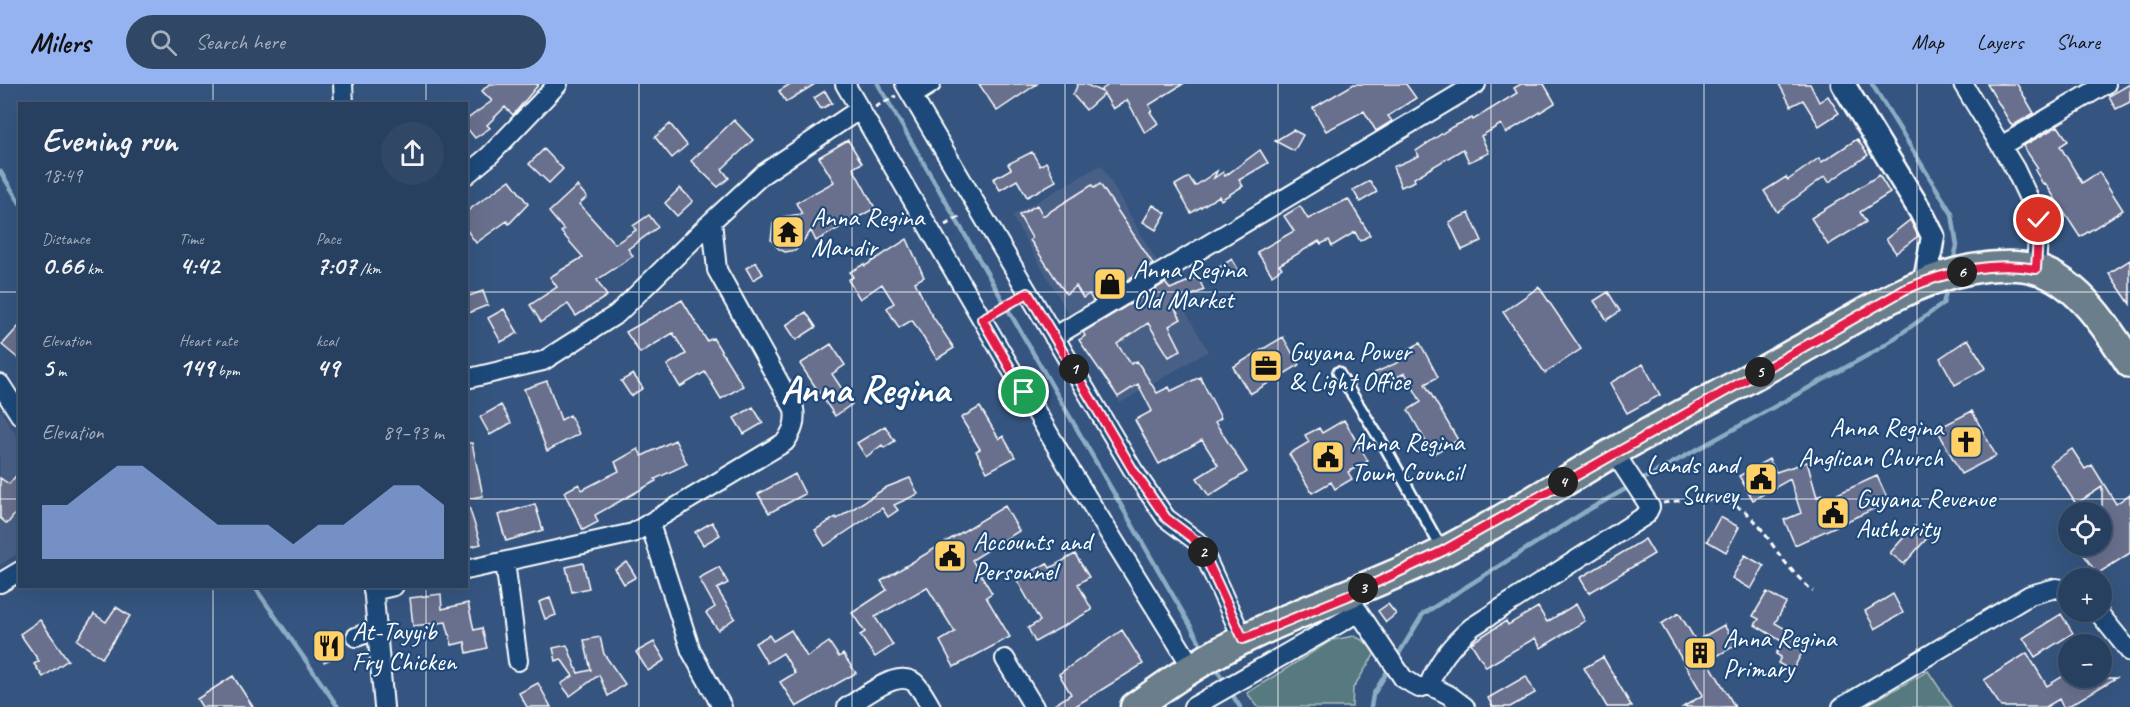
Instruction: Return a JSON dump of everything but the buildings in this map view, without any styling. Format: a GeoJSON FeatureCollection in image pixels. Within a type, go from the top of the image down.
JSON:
{"type":"FeatureCollection","features":[{"type":"Feature","properties":{"kind":"main road"},"geometry":{"type":"LineString","coordinates":[[1135,707],[1196,665],[1237,642],[1353,604],[1443,551],[1621,462],[1906,289],[1930,280],[1968,271],[2018,266],[2036,269],[2062,282],[2084,299],[2130,363]]}},
{"type":"Feature","properties":{"kind":"street"},"geometry":{"type":"LineString","coordinates":[[343,84],[344,102]]}},
{"type":"Feature","properties":{"kind":"street"},"geometry":{"type":"LineString","coordinates":[[468,173],[489,156],[558,84]]}},
{"type":"Feature","properties":{"kind":"street"},"geometry":{"type":"LineString","coordinates":[[845,84],[1067,465],[1196,665]]}},
{"type":"Feature","properties":{"kind":"street"},"geometry":{"type":"LineString","coordinates":[[931,84],[908,90],[1133,470],[1166,518],[1199,543],[1237,642]]}},
{"type":"Feature","properties":{"kind":"street"},"geometry":{"type":"LineString","coordinates":[[1054,337],[1476,84]]}},
{"type":"Feature","properties":{"kind":"street"},"geometry":{"type":"LineString","coordinates":[[1843,84],[1921,212],[1933,236],[1930,280]]}},
{"type":"Feature","properties":{"kind":"street"},"geometry":{"type":"LineString","coordinates":[[1963,84],[2015,169],[2039,220],[2036,269]]}},
{"type":"Feature","properties":{"kind":"street"},"geometry":{"type":"LineString","coordinates":[[2001,146],[2106,84]]}},
{"type":"Feature","properties":{"kind":"street"},"geometry":{"type":"LineString","coordinates":[[468,379],[543,361],[617,314],[763,174],[861,112]]}},
{"type":"Feature","properties":{"kind":"street"},"geometry":{"type":"LineString","coordinates":[[468,570],[633,533],[776,449],[791,434],[796,419],[794,409],[717,270],[712,221]]}},
{"type":"Feature","properties":{"kind":"street"},"geometry":{"type":"LineString","coordinates":[[0,384],[18,412]]}},
{"type":"Feature","properties":{"kind":"street"},"geometry":{"type":"LineString","coordinates":[[1429,685],[1442,659],[1457,640],[1472,627],[1646,515],[1646,501],[1621,462]]}},
{"type":"Feature","properties":{"kind":"street"},"geometry":{"type":"LineString","coordinates":[[650,524],[691,651],[722,707]]}},
{"type":"Feature","properties":{"kind":"street"},"geometry":{"type":"LineString","coordinates":[[505,562],[518,661]]}},
{"type":"Feature","properties":{"kind":"street"},"geometry":{"type":"LineString","coordinates":[[0,583],[18,572]]}},
{"type":"Feature","properties":{"kind":"street"},"geometry":{"type":"LineString","coordinates":[[1842,707],[2030,596],[2058,588]]}},
{"type":"Feature","properties":{"kind":"street"},"geometry":{"type":"LineString","coordinates":[[373,589],[384,707]]}},
{"type":"Feature","properties":{"kind":"street"},"geometry":{"type":"LineString","coordinates":[[1193,707],[1256,671],[1353,604],[1403,678],[1419,688],[1429,685],[1449,695],[1465,707]]}},
{"type":"Feature","properties":{"kind":"street"},"geometry":{"type":"LineString","coordinates":[[2106,622],[2130,652]]}},
{"type":"Feature","properties":{"kind":"street"},"geometry":{"type":"LineString","coordinates":[[356,636],[376,630]]}},
{"type":"Feature","properties":{"kind":"street"},"geometry":{"type":"LineString","coordinates":[[1005,659],[1034,707]]}},
{"type":"Feature","properties":{"kind":"street"},"geometry":{"type":"LineString","coordinates":[[847,707],[895,679],[904,678],[913,682],[931,707]]}},
{"type":"Feature","properties":{"kind":"lane"},"geometry":{"type":"LineString","coordinates":[[1338,372],[1385,447],[1443,551]]}},
{"type":"Feature","properties":{"kind":"path"},"geometry":{"type":"LineString","coordinates":[[861,112],[908,90]]}},
{"type":"Feature","properties":{"kind":"path"},"geometry":{"type":"LineString","coordinates":[[932,233],[978,207]]}},
{"type":"Feature","properties":{"kind":"path"},"geometry":{"type":"LineString","coordinates":[[982,319],[1028,293]]}},
{"type":"Feature","properties":{"kind":"path"},"geometry":{"type":"LineString","coordinates":[[1646,501],[1695,497],[1724,501],[1739,506],[1761,528],[1797,577],[1813,591]]}},
{"type":"Feature","properties":{"kind":"shaded area","name":"Anna Regina Old Market"},"geometry":{"type":"Polygon","coordinates":[[[1101,165],[1208,351],[1120,403],[1012,216],[1101,165]]]}},
{"type":"Feature","properties":{"kind":"shaded area"},"geometry":{"type":"Polygon","coordinates":[[[0,409],[18,438],[18,554],[0,565],[0,409]]]}},
{"type":"Feature","properties":{"kind":"green space"},"geometry":{"type":"Polygon","coordinates":[[[1354,636],[1364,641],[1376,652],[1353,688],[1352,707],[1258,707],[1247,693],[1332,640],[1354,636]]]}},
{"type":"Feature","properties":{"kind":"green space"},"geometry":{"type":"Polygon","coordinates":[[[1928,671],[1952,707],[1863,707],[1928,671]]]}},
{"type":"Feature","properties":{"kind":"waterway"},"geometry":{"type":"LineString","coordinates":[[878,84],[1205,651]]}},
{"type":"Feature","properties":{"kind":"waterway"},"geometry":{"type":"LineString","coordinates":[[1872,84],[1952,214],[1957,246],[1953,262]]}},
{"type":"Feature","properties":{"kind":"waterway"},"geometry":{"type":"LineString","coordinates":[[0,171],[18,200]]}},
{"type":"Feature","properties":{"kind":"waterway"},"geometry":{"type":"LineString","coordinates":[[1638,482],[1879,349],[1943,304],[1948,285]]}},
{"type":"Feature","properties":{"kind":"waterway"},"geometry":{"type":"LineString","coordinates":[[1395,660],[1423,614],[1588,510],[1631,486]]}},
{"type":"Feature","properties":{"kind":"waterway"},"geometry":{"type":"LineString","coordinates":[[255,588],[338,707]]}},
{"type":"Feature","properties":{"kind":"waterway"},"geometry":{"type":"LineString","coordinates":[[1214,666],[1226,684]]}},
{"type":"Feature","properties":{"kind":"waterway"},"geometry":{"type":"LineString","coordinates":[[1371,707],[1373,695],[1390,667]]}},
{"type":"Feature","properties":{"kind":"waterway"},"geometry":{"type":"LineString","coordinates":[[1230,691],[1240,707]]}},
{"type":"Feature","properties":{"kind":"place","name":"Anna Regina Mandir"},"geometry":{"type":"Point","coordinates":[788,232]}},
{"type":"Feature","properties":{"kind":"place","name":"Anna Regina Old Market"},"geometry":{"type":"Point","coordinates":[1110,284]}},
{"type":"Feature","properties":{"kind":"place","name":"Guyana Power & Light Office"},"geometry":{"type":"Point","coordinates":[1266,366]}},
{"type":"Feature","properties":{"kind":"place","name":"Anna Regina Anglican Church"},"geometry":{"type":"Point","coordinates":[1966,442]}},
{"type":"Feature","properties":{"kind":"place","name":"Anna Regina Town Council"},"geometry":{"type":"Point","coordinates":[1328,457]}},
{"type":"Feature","properties":{"kind":"place","name":"Lands and Survey"},"geometry":{"type":"Point","coordinates":[1761,479]}},
{"type":"Feature","properties":{"kind":"place","name":"Guyana Revenue Authority"},"geometry":{"type":"Point","coordinates":[1833,513]}},
{"type":"Feature","properties":{"kind":"place","name":"Accounts and Personnel"},"geometry":{"type":"Point","coordinates":[950,556]}},
{"type":"Feature","properties":{"kind":"place","name":"At-Tayyib Fry Chicken"},"geometry":{"type":"Point","coordinates":[329,646]}},
{"type":"Feature","properties":{"kind":"place","name":"Anna Regina Primary"},"geometry":{"type":"Point","coordinates":[1700,653]}},
{"type":"Feature","properties":{"kind":"district","name":"Anna Regina"},"geometry":{"type":"Point","coordinates":[865,389]}},
{"type":"Feature","properties":{"kind":"route"},"geometry":{"type":"LineString","coordinates":[[1024,392],[982,319],[1028,293],[1133,470],[1166,518],[1199,543],[1243,639],[1348,596],[1443,551],[1614,452],[1816,342],[1906,289],[1935,279],[1986,267],[2018,266],[2036,269],[2039,220]]}}]}
